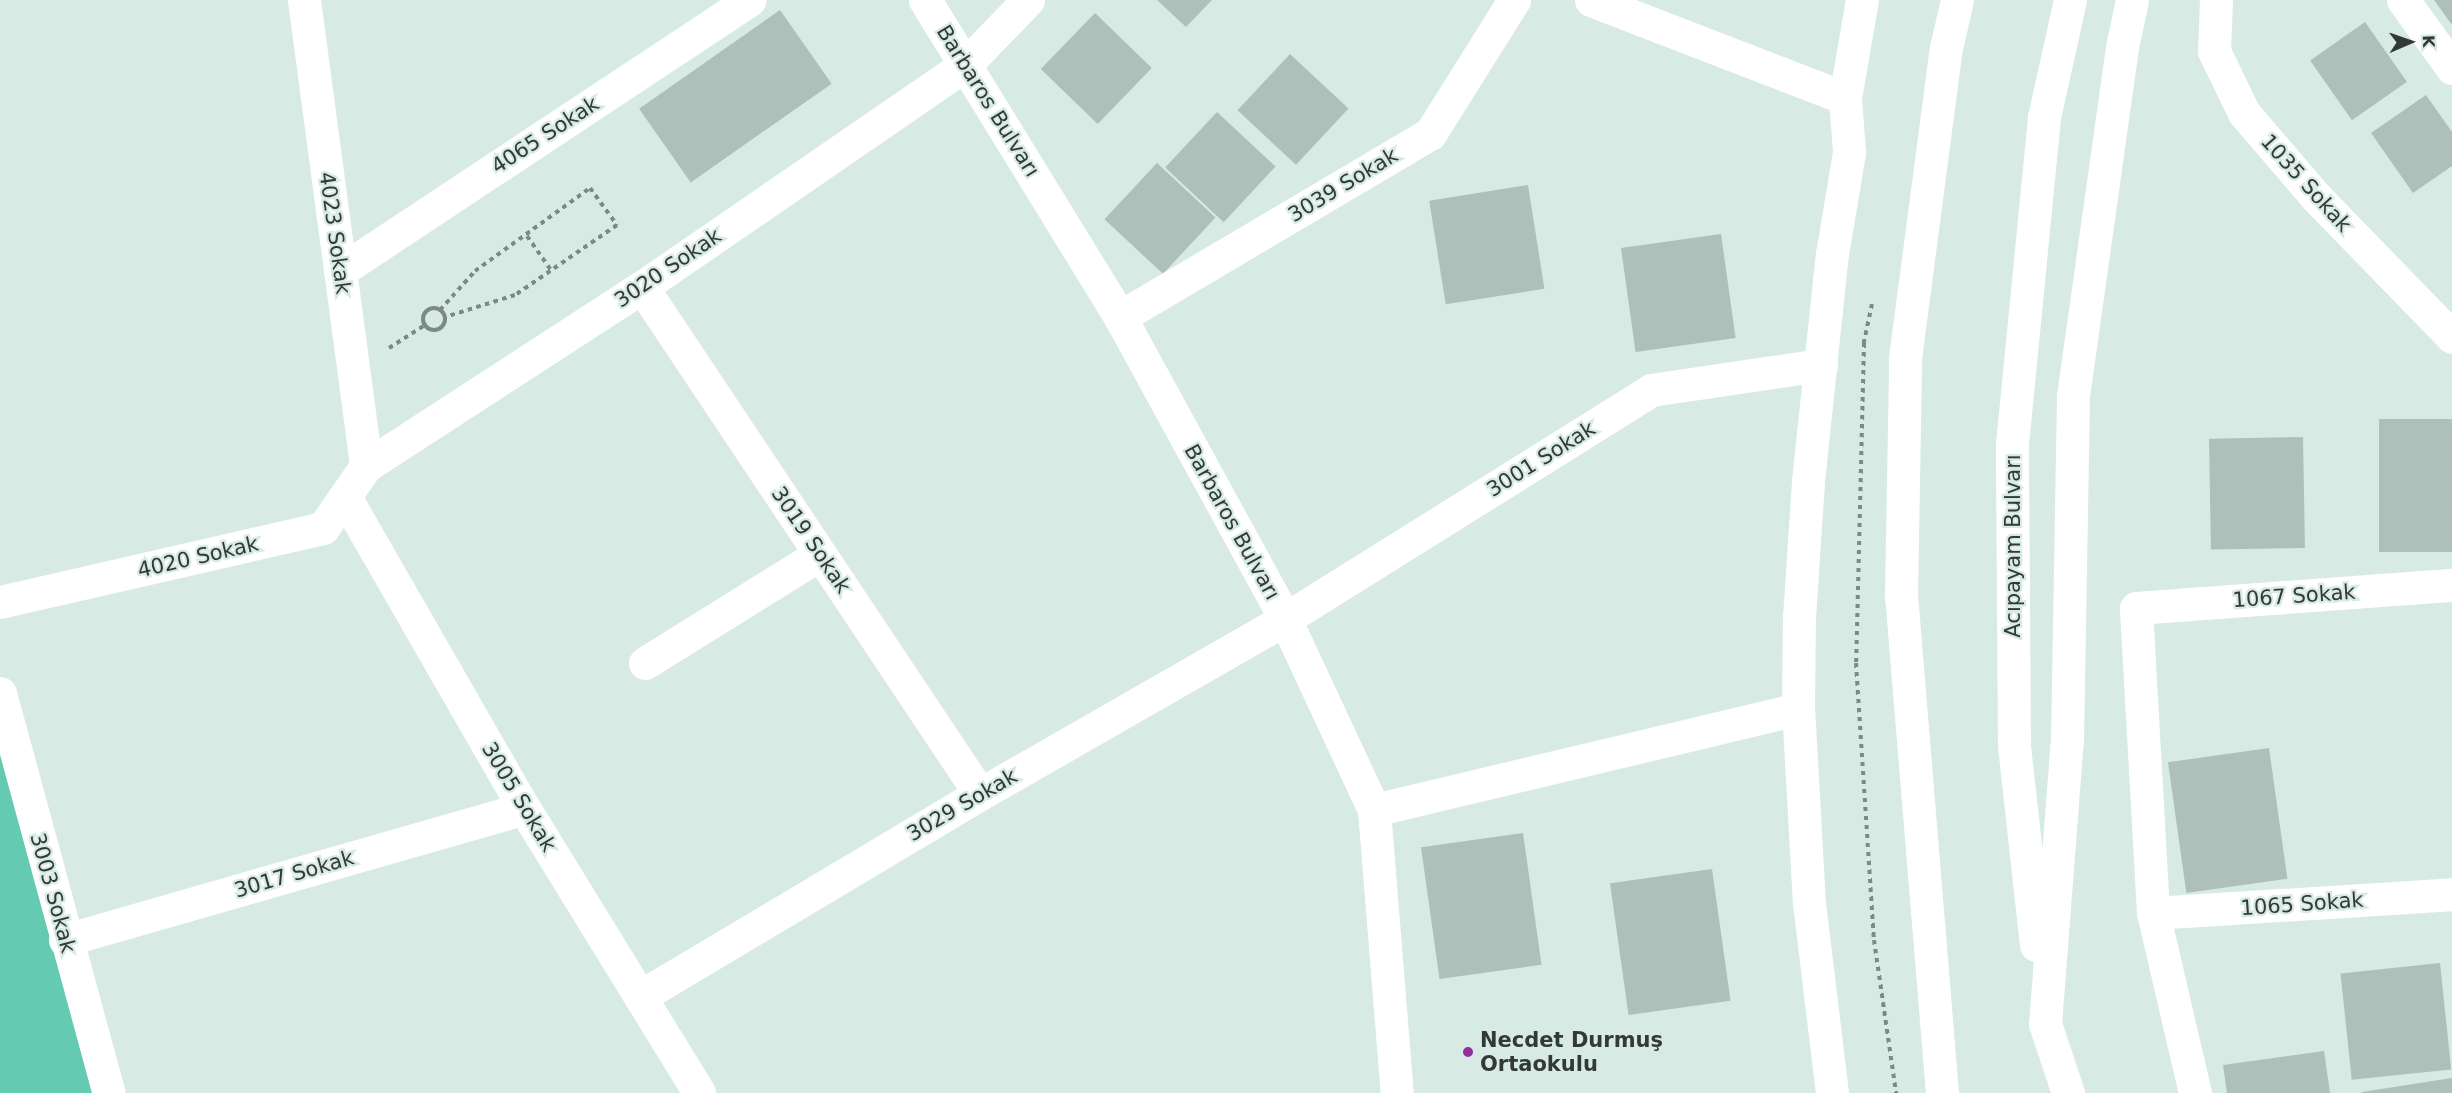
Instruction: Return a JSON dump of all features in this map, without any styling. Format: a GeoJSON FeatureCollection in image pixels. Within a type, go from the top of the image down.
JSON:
{"type":"FeatureCollection","features":[{"type":"Feature","properties":{"kind":"street","name":"4023 Sokak"},"geometry":{"type":"LineString","coordinates":[[304,0],[366,466]]}},
{"type":"Feature","properties":{"kind":"street","name":"4065 Sokak"},"geometry":{"type":"LineString","coordinates":[[340,271],[750,0]]}},
{"type":"Feature","properties":{"kind":"street","name":"3020 Sokak"},"geometry":{"type":"LineString","coordinates":[[366,466],[642,286],[966,64],[1028,0]]}},
{"type":"Feature","properties":{"kind":"street","name":"3039 Sokak"},"geometry":{"type":"LineString","coordinates":[[1120,317],[1430,134],[1514,0]]}},
{"type":"Feature","properties":{"kind":"street"},"geometry":{"type":"LineString","coordinates":[[1591,0],[1845,98]]}},
{"type":"Feature","properties":{"kind":"street"},"geometry":{"type":"LineString","coordinates":[[1832,1093],[1809,904],[1798,709],[1800,594],[1832,254],[1849,152],[1845,98],[1862,0]]}},
{"type":"Feature","properties":{"kind":"street"},"geometry":{"type":"LineString","coordinates":[[1942,1093],[1901,597],[1905,358],[1946,48],[1957,0]]}},
{"type":"Feature","properties":{"kind":"street","name":"Acıpayam Bulvarı"},"geometry":{"type":"LineString","coordinates":[[2055,1093],[2045,1024],[2014,745],[2012,444],[2044,117],[2070,0]]}},
{"type":"Feature","properties":{"kind":"street"},"geometry":{"type":"LineString","coordinates":[[2067,1093],[2045,1024],[2067,741],[2073,396],[2122,47],[2132,0]]}},
{"type":"Feature","properties":{"kind":"street","name":"1035 Sokak"},"geometry":{"type":"LineString","coordinates":[[2216,0],[2214,51],[2244,113],[2316,197],[2452,337]]}},
{"type":"Feature","properties":{"kind":"street"},"geometry":{"type":"LineString","coordinates":[[2403,0],[2452,68]]}},
{"type":"Feature","properties":{"kind":"street","name":"Barbaros Bulvarı"},"geometry":{"type":"LineString","coordinates":[[927,1],[1120,317],[1285,619],[1374,810],[1397,1093]]}},
{"type":"Feature","properties":{"kind":"street","name":"3019 Sokak"},"geometry":{"type":"LineString","coordinates":[[642,286],[980,794]]}},
{"type":"Feature","properties":{"kind":"street","name":"3001 Sokak"},"geometry":{"type":"LineString","coordinates":[[1285,619],[1651,390],[1821,365]]}},
{"type":"Feature","properties":{"kind":"street","name":"4020 Sokak"},"geometry":{"type":"LineString","coordinates":[[0,602],[322,528],[366,466]]}},
{"type":"Feature","properties":{"kind":"street","name":"3005 Sokak"},"geometry":{"type":"LineString","coordinates":[[345,497],[524,808],[699,1093]]}},
{"type":"Feature","properties":{"kind":"street"},"geometry":{"type":"LineString","coordinates":[[645,663],[820,554]]}},
{"type":"Feature","properties":{"kind":"street","name":"1067 Sokak"},"geometry":{"type":"LineString","coordinates":[[2153,913],[2136,608],[2452,585]]}},
{"type":"Feature","properties":{"kind":"street","name":"3029 Sokak"},"geometry":{"type":"LineString","coordinates":[[641,996],[980,794],[1285,619]]}},
{"type":"Feature","properties":{"kind":"street","name":"3003 Sokak"},"geometry":{"type":"LineString","coordinates":[[0,693],[64,940],[109,1093]]}},
{"type":"Feature","properties":{"kind":"street"},"geometry":{"type":"LineString","coordinates":[[1374,810],[1798,709]]}},
{"type":"Feature","properties":{"kind":"street","name":"3017 Sokak"},"geometry":{"type":"LineString","coordinates":[[64,940],[524,808]]}},
{"type":"Feature","properties":{"kind":"street","name":"1065 Sokak"},"geometry":{"type":"LineString","coordinates":[[2153,913],[2452,894]]}},
{"type":"Feature","properties":{"kind":"street"},"geometry":{"type":"LineString","coordinates":[[2153,913],[2195,1093]]}},
{"type":"Feature","properties":{"kind":"street"},"geometry":{"type":"LineString","coordinates":[[1923,1093],[1936,1040]]}},
{"type":"Feature","properties":{"kind":"path"},"geometry":{"type":"LineString","coordinates":[[440,310],[445,317],[443,325],[436,330],[425,325],[423,317],[428,310],[440,310],[475,271],[527,236],[590,188],[617,225],[514,295],[445,317]]}},
{"type":"Feature","properties":{"kind":"path"},"geometry":{"type":"LineString","coordinates":[[527,236],[551,270]]}},
{"type":"Feature","properties":{"kind":"green space"},"geometry":{"type":"Polygon","coordinates":[[[0,688],[112,1093],[0,1093],[0,688]]]}},
{"type":"Feature","properties":{"kind":"building"},"geometry":{"type":"Polygon","coordinates":[[[1157,0],[1212,0],[1186,27],[1157,0]]]}},
{"type":"Feature","properties":{"kind":"building"},"geometry":{"type":"Polygon","coordinates":[[[2434,0],[2452,0],[2452,25],[2434,0]]]}},
{"type":"Feature","properties":{"kind":"building"},"geometry":{"type":"Polygon","coordinates":[[[780,10],[832,84],[691,182],[639,109],[780,10]]]}},
{"type":"Feature","properties":{"kind":"building"},"geometry":{"type":"Polygon","coordinates":[[[1095,13],[1152,68],[1098,124],[1041,69],[1095,13]]]}},
{"type":"Feature","properties":{"kind":"building"},"geometry":{"type":"Polygon","coordinates":[[[2365,22],[2407,82],[2352,120],[2310,60],[2365,22]]]}},
{"type":"Feature","properties":{"kind":"building"},"geometry":{"type":"Polygon","coordinates":[[[1290,54],[1349,109],[1296,165],[1237,110],[1290,54]]]}},
{"type":"Feature","properties":{"kind":"building"},"geometry":{"type":"Polygon","coordinates":[[[2426,95],[2452,132],[2452,166],[2413,193],[2371,133],[2426,95]]]}},
{"type":"Feature","properties":{"kind":"building"},"geometry":{"type":"Polygon","coordinates":[[[1217,112],[1276,167],[1224,222],[1165,168],[1217,112]]]}},
{"type":"Feature","properties":{"kind":"building"},"geometry":{"type":"Polygon","coordinates":[[[1157,163],[1216,218],[1163,274],[1104,219],[1157,163]]]}},
{"type":"Feature","properties":{"kind":"building"},"geometry":{"type":"Polygon","coordinates":[[[1528,185],[1544,289],[1446,304],[1429,201],[1528,185]]]}},
{"type":"Feature","properties":{"kind":"building"},"geometry":{"type":"Polygon","coordinates":[[[1721,234],[1736,338],[1636,352],[1621,248],[1721,234]]]}},
{"type":"Feature","properties":{"kind":"building"},"geometry":{"type":"Polygon","coordinates":[[[2379,419],[2452,419],[2452,552],[2379,552],[2379,419]]]}},
{"type":"Feature","properties":{"kind":"building"},"geometry":{"type":"Polygon","coordinates":[[[2303,437],[2305,548],[2211,550],[2209,439],[2303,437]]]}},
{"type":"Feature","properties":{"kind":"building"},"geometry":{"type":"Polygon","coordinates":[[[2269,748],[2287,879],[2186,893],[2168,762],[2269,748]]]}},
{"type":"Feature","properties":{"kind":"building"},"geometry":{"type":"Polygon","coordinates":[[[1523,833],[1542,965],[1440,979],[1421,847],[1523,833]]]}},
{"type":"Feature","properties":{"kind":"building"},"geometry":{"type":"Polygon","coordinates":[[[1712,869],[1731,1001],[1629,1015],[1610,883],[1712,869]]]}},
{"type":"Feature","properties":{"kind":"building"},"geometry":{"type":"Polygon","coordinates":[[[2440,963],[2451,1069],[2352,1080],[2341,973],[2440,963]]]}},
{"type":"Feature","properties":{"kind":"building"},"geometry":{"type":"Polygon","coordinates":[[[2324,1051],[2330,1093],[2227,1093],[2223,1065],[2324,1051]]]}},
{"type":"Feature","properties":{"kind":"building"},"geometry":{"type":"Polygon","coordinates":[[[2452,1078],[2452,1093],[2362,1093],[2362,1092],[2452,1078]]]}},
{"type":"Feature","properties":{"kind":"place","name":"Necdet Durmuş Ortaokulu"},"geometry":{"type":"Point","coordinates":[1468,1052]}}]}
